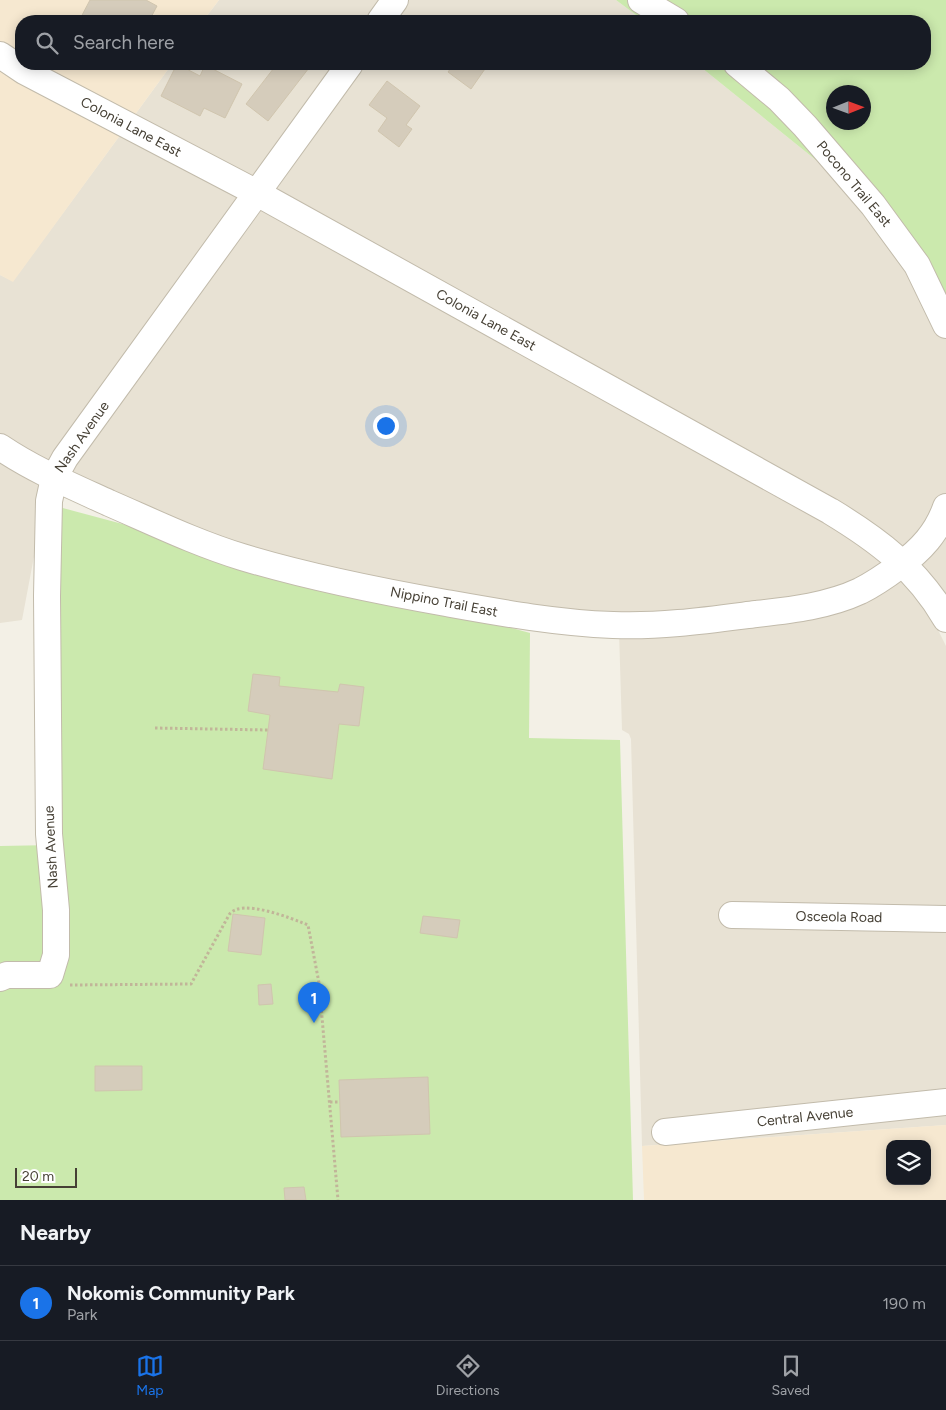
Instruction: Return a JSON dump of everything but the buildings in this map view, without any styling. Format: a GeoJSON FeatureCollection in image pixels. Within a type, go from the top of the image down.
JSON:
{"type":"FeatureCollection","features":[{"type":"Feature","properties":{"kind":"street"},"geometry":{"type":"LineString","coordinates":[[385,15],[396,0]]}},
{"type":"Feature","properties":{"kind":"street"},"geometry":{"type":"LineString","coordinates":[[641,0],[666,15]]}},
{"type":"Feature","properties":{"kind":"street","name":"Colonia Lane East"},"geometry":{"type":"LineString","coordinates":[[0,55],[15,65]]}},
{"type":"Feature","properties":{"kind":"street","name":"Colonia Lane East"},"geometry":{"type":"LineString","coordinates":[[22,70],[257,193],[830,511],[877,541],[903,563],[930,593],[946,619]]}},
{"type":"Feature","properties":{"kind":"street","name":"Nash Avenue"},"geometry":{"type":"LineString","coordinates":[[50,975],[56,955],[56,919],[49,834],[47,596],[49,500],[54,478],[65,458],[346,70]]}},
{"type":"Feature","properties":{"kind":"street","name":"Pocono Trail East"},"geometry":{"type":"LineString","coordinates":[[744,70],[778,99],[840,165],[897,235],[917,265],[944,313]]}},
{"type":"Feature","properties":{"kind":"street","name":"Nippino Trail East"},"geometry":{"type":"LineString","coordinates":[[0,447],[54,478],[188,538],[240,556],[290,570],[407,596],[524,618],[616,625],[668,624],[798,608],[834,601],[860,591],[903,563]]}},
{"type":"Feature","properties":{"kind":"street"},"geometry":{"type":"LineString","coordinates":[[903,563],[918,552],[929,540],[941,522],[946,507]]}},
{"type":"Feature","properties":{"kind":"street","name":"Osceola Road"},"geometry":{"type":"LineString","coordinates":[[732,915],[946,919]]}},
{"type":"Feature","properties":{"kind":"street"},"geometry":{"type":"LineString","coordinates":[[0,978],[7,975],[50,975]]}},
{"type":"Feature","properties":{"kind":"street","name":"Central Avenue"},"geometry":{"type":"LineString","coordinates":[[665,1132],[946,1102]]}},
{"type":"Feature","properties":{"kind":"path"},"geometry":{"type":"LineString","coordinates":[[155,728],[268,730]]}},
{"type":"Feature","properties":{"kind":"path"},"geometry":{"type":"LineString","coordinates":[[50,975],[61,985],[191,984],[232,910],[254,909],[270,912],[308,925],[319,979],[338,1200]]}},
{"type":"Feature","properties":{"kind":"path"},"geometry":{"type":"LineString","coordinates":[[330,1102],[340,1102]]}},
{"type":"Feature","properties":{"kind":"shaded area"},"geometry":{"type":"Polygon","coordinates":[[[0,0],[219,0],[208,15],[15,15],[15,52],[0,42],[0,0]]]}},
{"type":"Feature","properties":{"kind":"shaded area"},"geometry":{"type":"Polygon","coordinates":[[[219,0],[616,0],[636,15],[208,15],[219,0]]]}},
{"type":"Feature","properties":{"kind":"shaded area"},"geometry":{"type":"Polygon","coordinates":[[[0,69],[121,134],[13,282],[0,275],[0,69]]]}},
{"type":"Feature","properties":{"kind":"shaded area"},"geometry":{"type":"Polygon","coordinates":[[[46,70],[168,70],[134,116],[46,70]]]}},
{"type":"Feature","properties":{"kind":"shaded area"},"geometry":{"type":"Polygon","coordinates":[[[168,70],[704,70],[832,173],[946,296],[946,596],[939,586],[134,116],[168,70]]]}},
{"type":"Feature","properties":{"kind":"shaded area"},"geometry":{"type":"Polygon","coordinates":[[[121,134],[251,202],[824,520],[894,570],[929,612],[946,646],[946,1125],[642,1146],[631,739],[629,734],[622,730],[619,631],[520,621],[136,518],[108,505],[46,493],[22,620],[0,623],[0,275],[13,281],[121,134]]]}},
{"type":"Feature","properties":{"kind":"shaded area"},"geometry":{"type":"Polygon","coordinates":[[[946,1125],[946,1200],[644,1200],[642,1146],[946,1125]]]}},
{"type":"Feature","properties":{"kind":"green space"},"geometry":{"type":"Polygon","coordinates":[[[616,0],[946,0],[946,296],[832,173],[704,70],[931,70],[931,15],[636,15],[616,0]]]}},
{"type":"Feature","properties":{"kind":"green space"},"geometry":{"type":"Polygon","coordinates":[[[59,507],[530,633],[529,738],[620,740],[633,1200],[0,1200],[0,846],[54,845],[59,507]]]}},
{"type":"Feature","properties":{"kind":"place","name":"Nokomis Community Park"},"geometry":{"type":"Point","coordinates":[314,1023]}}]}
